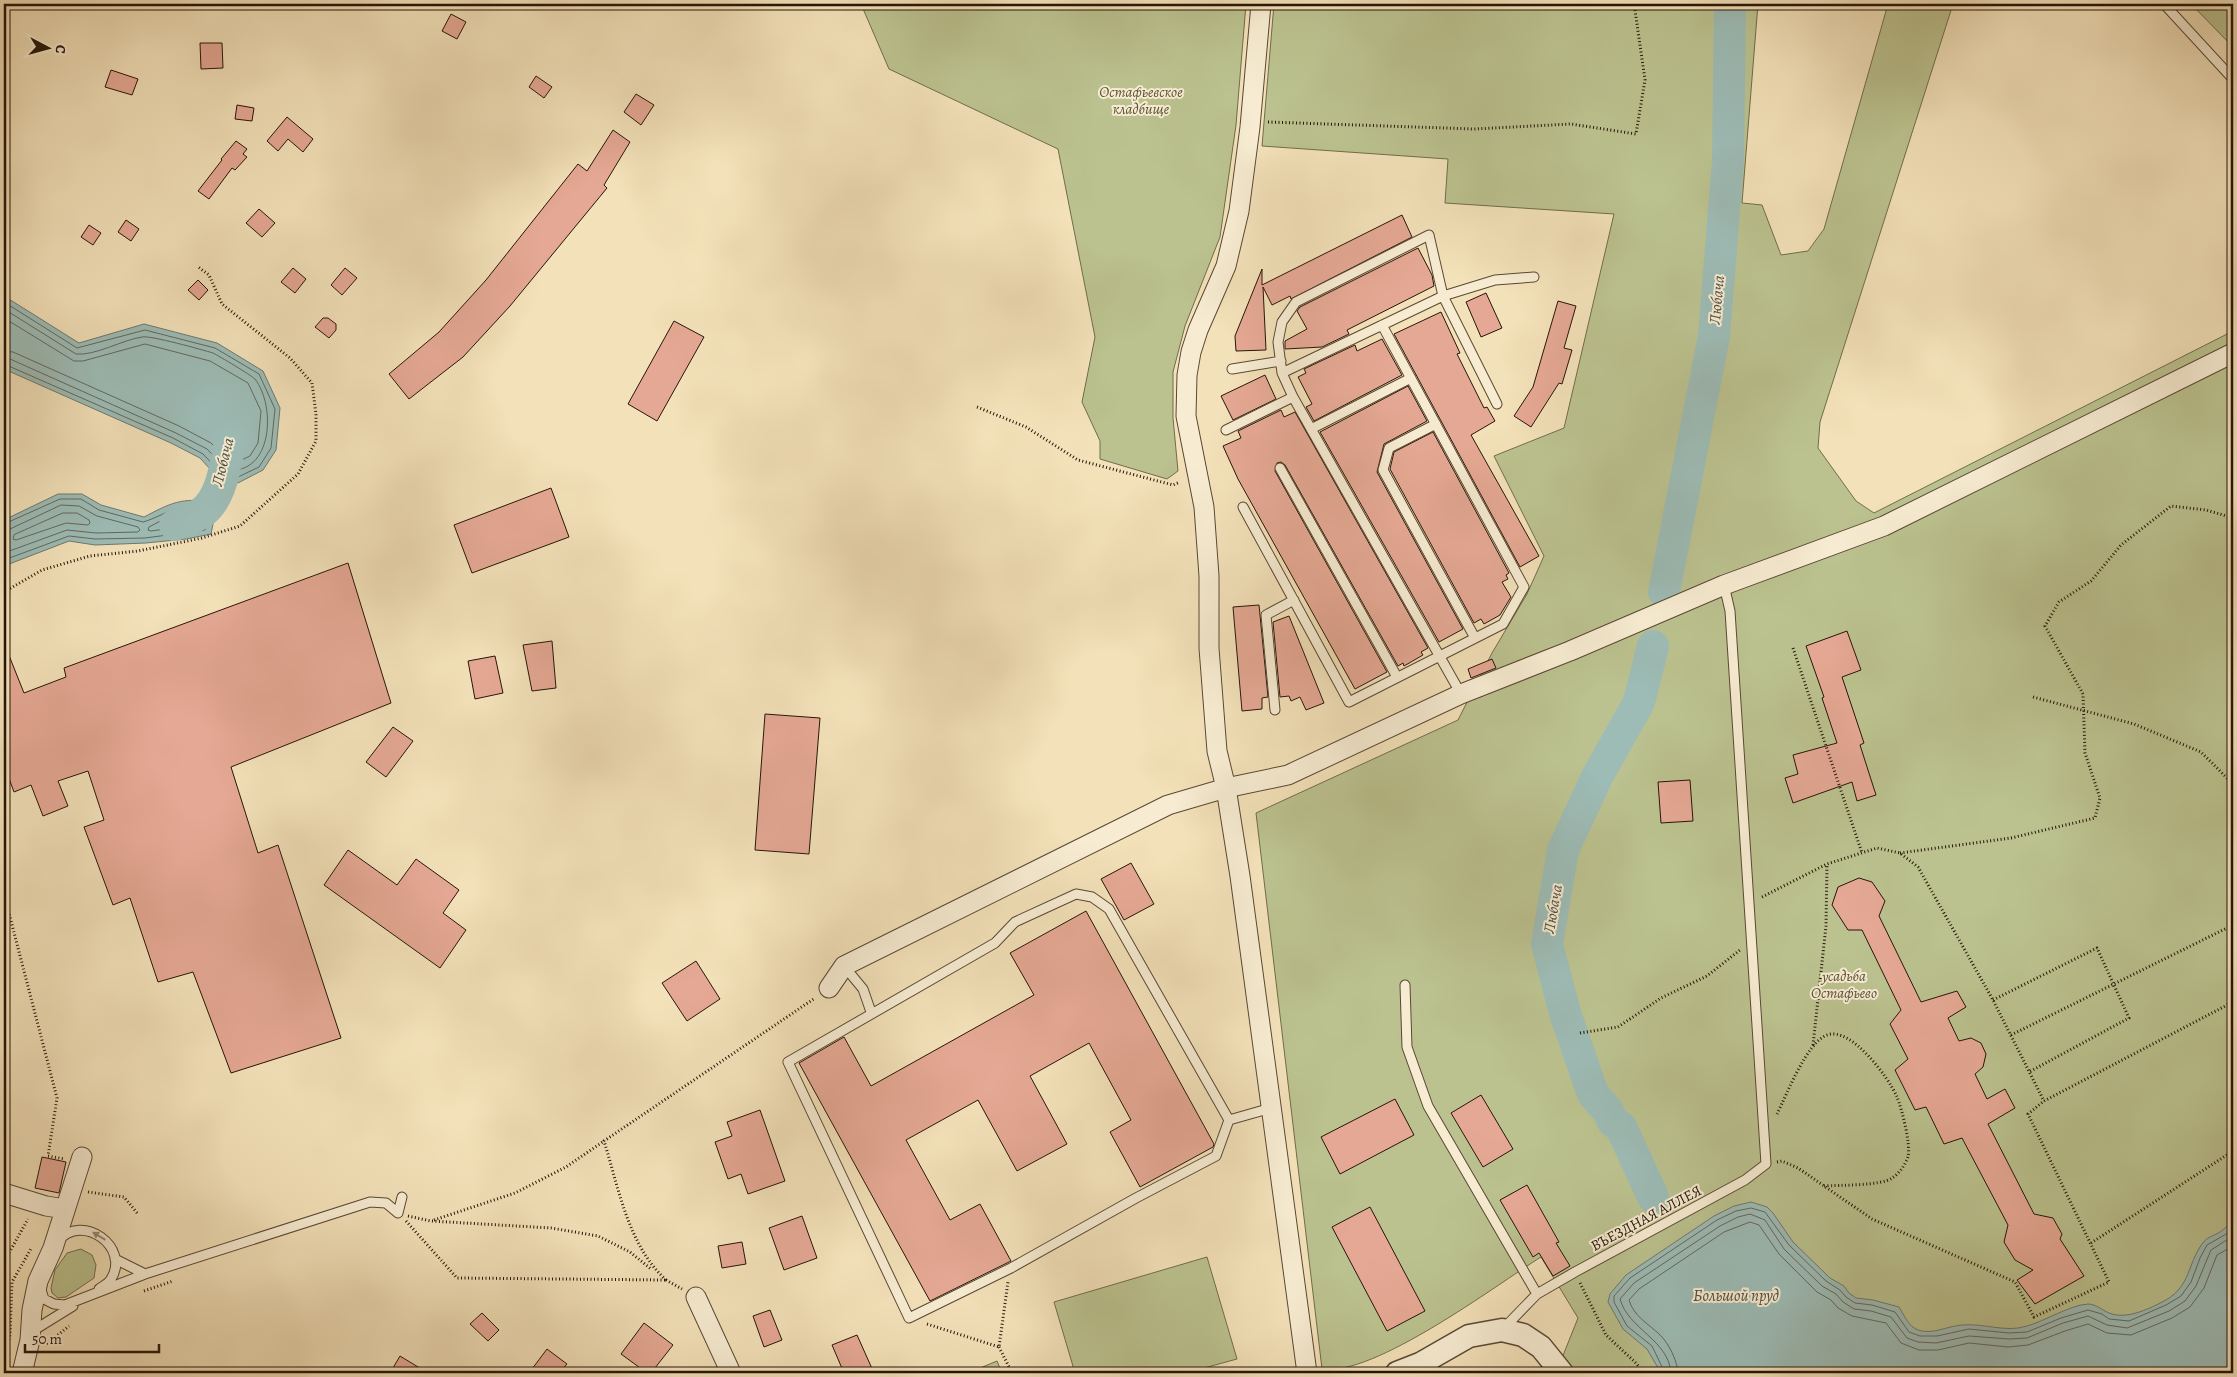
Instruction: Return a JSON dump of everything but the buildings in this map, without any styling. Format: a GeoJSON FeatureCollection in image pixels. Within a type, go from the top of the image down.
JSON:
{"type":"FeatureCollection","features":[{"type":"Feature","properties":{"kind":"street"},"geometry":{"type":"LineString","coordinates":[[1261,4],[1250,127],[1234,240],[1226,266],[1198,330],[1191,352],[1186,395],[1186,416],[1204,507],[1209,576],[1209,648],[1217,751],[1226,788],[1240,876],[1307,1373]]}},
{"type":"Feature","properties":{"kind":"street"},"geometry":{"type":"LineString","coordinates":[[829,988],[844,966],[1168,805],[1226,788],[1288,775],[1461,694],[1570,651],[1724,585],[1884,526],[2233,353]]}},
{"type":"Feature","properties":{"kind":"street"},"geometry":{"type":"LineString","coordinates":[[22,1373],[31,1332],[32,1310],[38,1281],[53,1248],[81,1159]]}},
{"type":"Feature","properties":{"kind":"street"},"geometry":{"type":"LineString","coordinates":[[4,1194],[65,1210]]}},
{"type":"Feature","properties":{"kind":"street"},"geometry":{"type":"LineString","coordinates":[[696,1297],[731,1373]]}},
{"type":"Feature","properties":{"kind":"street"},"geometry":{"type":"LineString","coordinates":[[1397,1373],[1429,1363],[1469,1336],[1502,1330],[1523,1335],[1541,1347],[1562,1373]]}},
{"type":"Feature","properties":{"kind":"lane"},"geometry":{"type":"LineString","coordinates":[[2164,4],[2233,79]]}},
{"type":"Feature","properties":{"kind":"lane"},"geometry":{"type":"LineString","coordinates":[[1461,694],[1293,397],[1282,373],[1280,361],[1278,342],[1282,322],[1296,302],[1429,235],[1443,296],[1497,404]]}},
{"type":"Feature","properties":{"kind":"lane"},"geometry":{"type":"LineString","coordinates":[[1282,373],[1443,296],[1495,280],[1534,277]]}},
{"type":"Feature","properties":{"kind":"lane"},"geometry":{"type":"LineString","coordinates":[[1243,507],[1349,702],[1503,624],[1524,587],[1382,325]]}},
{"type":"Feature","properties":{"kind":"lane"},"geometry":{"type":"LineString","coordinates":[[1232,369],[1280,361]]}},
{"type":"Feature","properties":{"kind":"lane"},"geometry":{"type":"LineString","coordinates":[[1311,429],[1411,378]]}},
{"type":"Feature","properties":{"kind":"lane"},"geometry":{"type":"LineString","coordinates":[[1226,430],[1293,397]]}},
{"type":"Feature","properties":{"kind":"lane"},"geometry":{"type":"LineString","coordinates":[[1436,424],[1389,448],[1383,470],[1475,638]]}},
{"type":"Feature","properties":{"kind":"lane"},"geometry":{"type":"LineString","coordinates":[[1280,468],[1397,678]]}},
{"type":"Feature","properties":{"kind":"lane"},"geometry":{"type":"LineString","coordinates":[[1724,585],[1730,612],[1750,942],[1766,1164]]}},
{"type":"Feature","properties":{"kind":"lane"},"geometry":{"type":"LineString","coordinates":[[1275,710],[1266,615],[1294,600]]}},
{"type":"Feature","properties":{"kind":"lane"},"geometry":{"type":"LineString","coordinates":[[1076,894],[1092,897],[1109,909],[1230,1120],[1216,1156],[1011,1268],[909,1318],[788,1062],[995,943],[1014,922],[1076,894]]}},
{"type":"Feature","properties":{"kind":"lane"},"geometry":{"type":"LineString","coordinates":[[844,966],[863,989],[872,1012]]}},
{"type":"Feature","properties":{"kind":"lane"},"geometry":{"type":"LineString","coordinates":[[1406,985],[1407,1047],[1428,1106],[1471,1184],[1537,1294]]}},
{"type":"Feature","properties":{"kind":"lane"},"geometry":{"type":"LineString","coordinates":[[1230,1120],[1271,1108]]}},
{"type":"Feature","properties":{"kind":"lane","name":"ВЪЕЗДНАЯ АЛЛЕЯ"},"geometry":{"type":"LineString","coordinates":[[1502,1330],[1537,1294],[1745,1180],[1766,1164]]}},
{"type":"Feature","properties":{"kind":"lane"},"geometry":{"type":"LineString","coordinates":[[38,1281],[44,1299],[54,1304],[65,1305],[145,1274],[370,1202],[386,1203],[398,1213],[402,1197]]}},
{"type":"Feature","properties":{"kind":"lane"},"geometry":{"type":"LineString","coordinates":[[31,1332],[110,1281],[115,1270],[115,1259],[107,1241],[89,1231],[70,1233],[60,1239],[53,1248]]}},
{"type":"Feature","properties":{"kind":"lane"},"geometry":{"type":"LineString","coordinates":[[115,1259],[145,1274]]}},
{"type":"Feature","properties":{"kind":"path"},"geometry":{"type":"LineString","coordinates":[[1264,122],[1474,129],[1571,124],[1636,134],[1645,80],[1635,10],[1632,4]]}},
{"type":"Feature","properties":{"kind":"path"},"geometry":{"type":"LineString","coordinates":[[4,592],[42,570],[90,556],[138,551],[202,538],[240,526],[298,474],[316,440],[316,414],[312,383],[290,358],[222,304],[209,275],[197,266]]}},
{"type":"Feature","properties":{"kind":"path"},"geometry":{"type":"LineString","coordinates":[[977,406],[1026,427],[1078,460],[1173,485],[1180,482],[1181,477]]}},
{"type":"Feature","properties":{"kind":"path"},"geometry":{"type":"LineString","coordinates":[[1748,904],[1827,864],[1877,848],[1900,853],[2011,838],[2095,818],[2100,798],[2085,753],[2083,694],[2046,626],[2059,602],[2091,581],[2122,544],[2171,506],[2206,510],[2233,518]]}},
{"type":"Feature","properties":{"kind":"path"},"geometry":{"type":"LineString","coordinates":[[1793,648],[1862,853]]}},
{"type":"Feature","properties":{"kind":"path"},"geometry":{"type":"LineString","coordinates":[[2033,697],[2134,724],[2201,752],[2233,784]]}},
{"type":"Feature","properties":{"kind":"path"},"geometry":{"type":"LineString","coordinates":[[1900,853],[1918,868],[1994,1000],[2044,1101]]}},
{"type":"Feature","properties":{"kind":"path"},"geometry":{"type":"LineString","coordinates":[[1776,1116],[1813,1045],[1826,926],[1827,864]]}},
{"type":"Feature","properties":{"kind":"path"},"geometry":{"type":"LineString","coordinates":[[4,894],[57,1098],[48,1156],[81,1159]]}},
{"type":"Feature","properties":{"kind":"path"},"geometry":{"type":"LineString","coordinates":[[2011,1035],[2233,925]]}},
{"type":"Feature","properties":{"kind":"path"},"geometry":{"type":"LineString","coordinates":[[1580,1033],[1618,1027],[1661,998],[1707,976],[1750,942]]}},
{"type":"Feature","properties":{"kind":"path"},"geometry":{"type":"LineString","coordinates":[[1994,1000],[2096,948],[2129,1018],[2029,1072]]}},
{"type":"Feature","properties":{"kind":"path"},"geometry":{"type":"LineString","coordinates":[[431,1221],[515,1193],[566,1166],[829,988]]}},
{"type":"Feature","properties":{"kind":"path"},"geometry":{"type":"LineString","coordinates":[[1766,1164],[1782,1161],[1798,1168],[1872,1219],[2015,1282],[2034,1317],[2109,1282],[2028,1114],[2044,1101],[2233,1002]]}},
{"type":"Feature","properties":{"kind":"path"},"geometry":{"type":"LineString","coordinates":[[1813,1045],[1827,1035],[1837,1033],[1867,1052],[1897,1096],[1907,1137],[1908,1156],[1900,1171],[1891,1180],[1857,1185],[1824,1186]]}},
{"type":"Feature","properties":{"kind":"path"},"geometry":{"type":"LineString","coordinates":[[604,1142],[628,1222],[651,1266],[666,1280]]}},
{"type":"Feature","properties":{"kind":"path"},"geometry":{"type":"LineString","coordinates":[[2091,1243],[2233,1151]]}},
{"type":"Feature","properties":{"kind":"path"},"geometry":{"type":"LineString","coordinates":[[4,1262],[28,1218],[46,1206]]}},
{"type":"Feature","properties":{"kind":"path"},"geometry":{"type":"LineString","coordinates":[[398,1213],[457,1278],[666,1280]]}},
{"type":"Feature","properties":{"kind":"path"},"geometry":{"type":"LineString","coordinates":[[398,1213],[431,1221],[551,1228],[598,1236],[630,1252],[666,1280],[696,1297]]}},
{"type":"Feature","properties":{"kind":"path"},"geometry":{"type":"LineString","coordinates":[[1011,1268],[999,1347],[1012,1373]]}},
{"type":"Feature","properties":{"kind":"path"},"geometry":{"type":"LineString","coordinates":[[1575,1272],[1606,1336],[1637,1364],[1643,1373]]}},
{"type":"Feature","properties":{"kind":"path"},"geometry":{"type":"LineString","coordinates":[[142,1291],[179,1279]]}},
{"type":"Feature","properties":{"kind":"path"},"geometry":{"type":"LineString","coordinates":[[909,1318],[999,1347]]}},
{"type":"Feature","properties":{"kind":"path"},"geometry":{"type":"LineString","coordinates":[[46,1345],[75,1320]]}},
{"type":"Feature","properties":{"kind":"path"},"geometry":{"type":"LineString","coordinates":[[4,1360],[10,1335]]}},
{"type":"Feature","properties":{"kind":"green space","name":"Остафьевское кладбище"},"geometry":{"type":"Polygon","coordinates":[[[861,4],[1246,4],[1236,125],[1220,237],[1185,326],[1173,372],[1173,418],[1178,471],[1167,479],[1100,459],[1100,441],[1082,402],[1095,337],[1058,149],[889,69],[861,4]]]}},
{"type":"Feature","properties":{"kind":"green space","name":"усадьба Остафьево"},"geometry":{"type":"Polygon","coordinates":[[[1274,4],[1758,4],[1742,203],[1762,205],[1781,255],[1808,251],[1824,229],[1888,4],[1953,4],[1820,422],[1818,448],[1856,501],[1874,513],[2233,331],[2233,1373],[1572,1373],[1562,1358],[1578,1318],[1541,1257],[1466,1307],[1402,1344],[1372,1359],[1344,1368],[1322,1369],[1256,813],[1458,720],[1492,653],[1527,594],[1544,556],[1494,456],[1564,428],[1614,214],[1445,203],[1448,159],[1262,146],[1274,4]]]}},
{"type":"Feature","properties":{"kind":"green space"},"geometry":{"type":"Polygon","coordinates":[[[2191,4],[2233,4],[2233,47],[2191,4]]]}},
{"type":"Feature","properties":{"kind":"green space"},"geometry":{"type":"Polygon","coordinates":[[[81,1249],[92,1255],[96,1265],[94,1278],[66,1297],[58,1298],[52,1293],[51,1288],[55,1270],[67,1253],[81,1249]]]}},
{"type":"Feature","properties":{"kind":"green space"},"geometry":{"type":"Polygon","coordinates":[[[1207,1257],[1237,1359],[1186,1373],[1075,1373],[1054,1302],[1207,1257]]]}},
{"type":"Feature","properties":{"kind":"green space"},"geometry":{"type":"Polygon","coordinates":[[[997,1361],[1002,1373],[968,1373],[997,1361]]]}},
{"type":"Feature","properties":{"kind":"water"},"geometry":{"type":"Polygon","coordinates":[[[4,296],[79,343],[144,324],[217,343],[263,371],[280,408],[276,450],[263,470],[238,483],[221,481],[200,458],[171,443],[4,369],[4,296]]]}},
{"type":"Feature","properties":{"kind":"water"},"geometry":{"type":"Polygon","coordinates":[[[58,494],[82,494],[101,505],[144,517],[176,502],[193,500],[212,503],[213,524],[211,534],[186,539],[146,543],[95,545],[69,541],[4,566],[4,520],[58,494]]]}},
{"type":"Feature","properties":{"kind":"water","name":"Большой пруд"},"geometry":{"type":"Polygon","coordinates":[[[1751,1202],[1767,1207],[1793,1242],[1830,1278],[1844,1286],[1849,1293],[1856,1298],[1873,1300],[1899,1307],[1912,1326],[1924,1331],[1935,1331],[1962,1325],[2019,1328],[2034,1324],[2073,1307],[2088,1304],[2119,1315],[2133,1314],[2147,1309],[2166,1300],[2180,1288],[2202,1244],[2225,1228],[2233,1217],[2233,1373],[1661,1373],[1647,1349],[1623,1329],[1608,1302],[1610,1294],[1626,1275],[1714,1216],[1734,1206],[1751,1202]]]}},
{"type":"Feature","properties":{"kind":"waterway","name":"Любача"},"geometry":{"type":"LineString","coordinates":[[1664,592],[1714,336],[1728,161],[1730,4]]}},
{"type":"Feature","properties":{"kind":"waterway","name":"Любача"},"geometry":{"type":"LineString","coordinates":[[175,525],[200,514],[214,499],[222,480],[231,439]]}},
{"type":"Feature","properties":{"kind":"waterway","name":"Любача"},"geometry":{"type":"LineString","coordinates":[[1653,646],[1639,702],[1597,777],[1563,850],[1547,944],[1565,1013],[1593,1094],[1608,1111],[1613,1122],[1621,1127],[1653,1197]]}}]}
